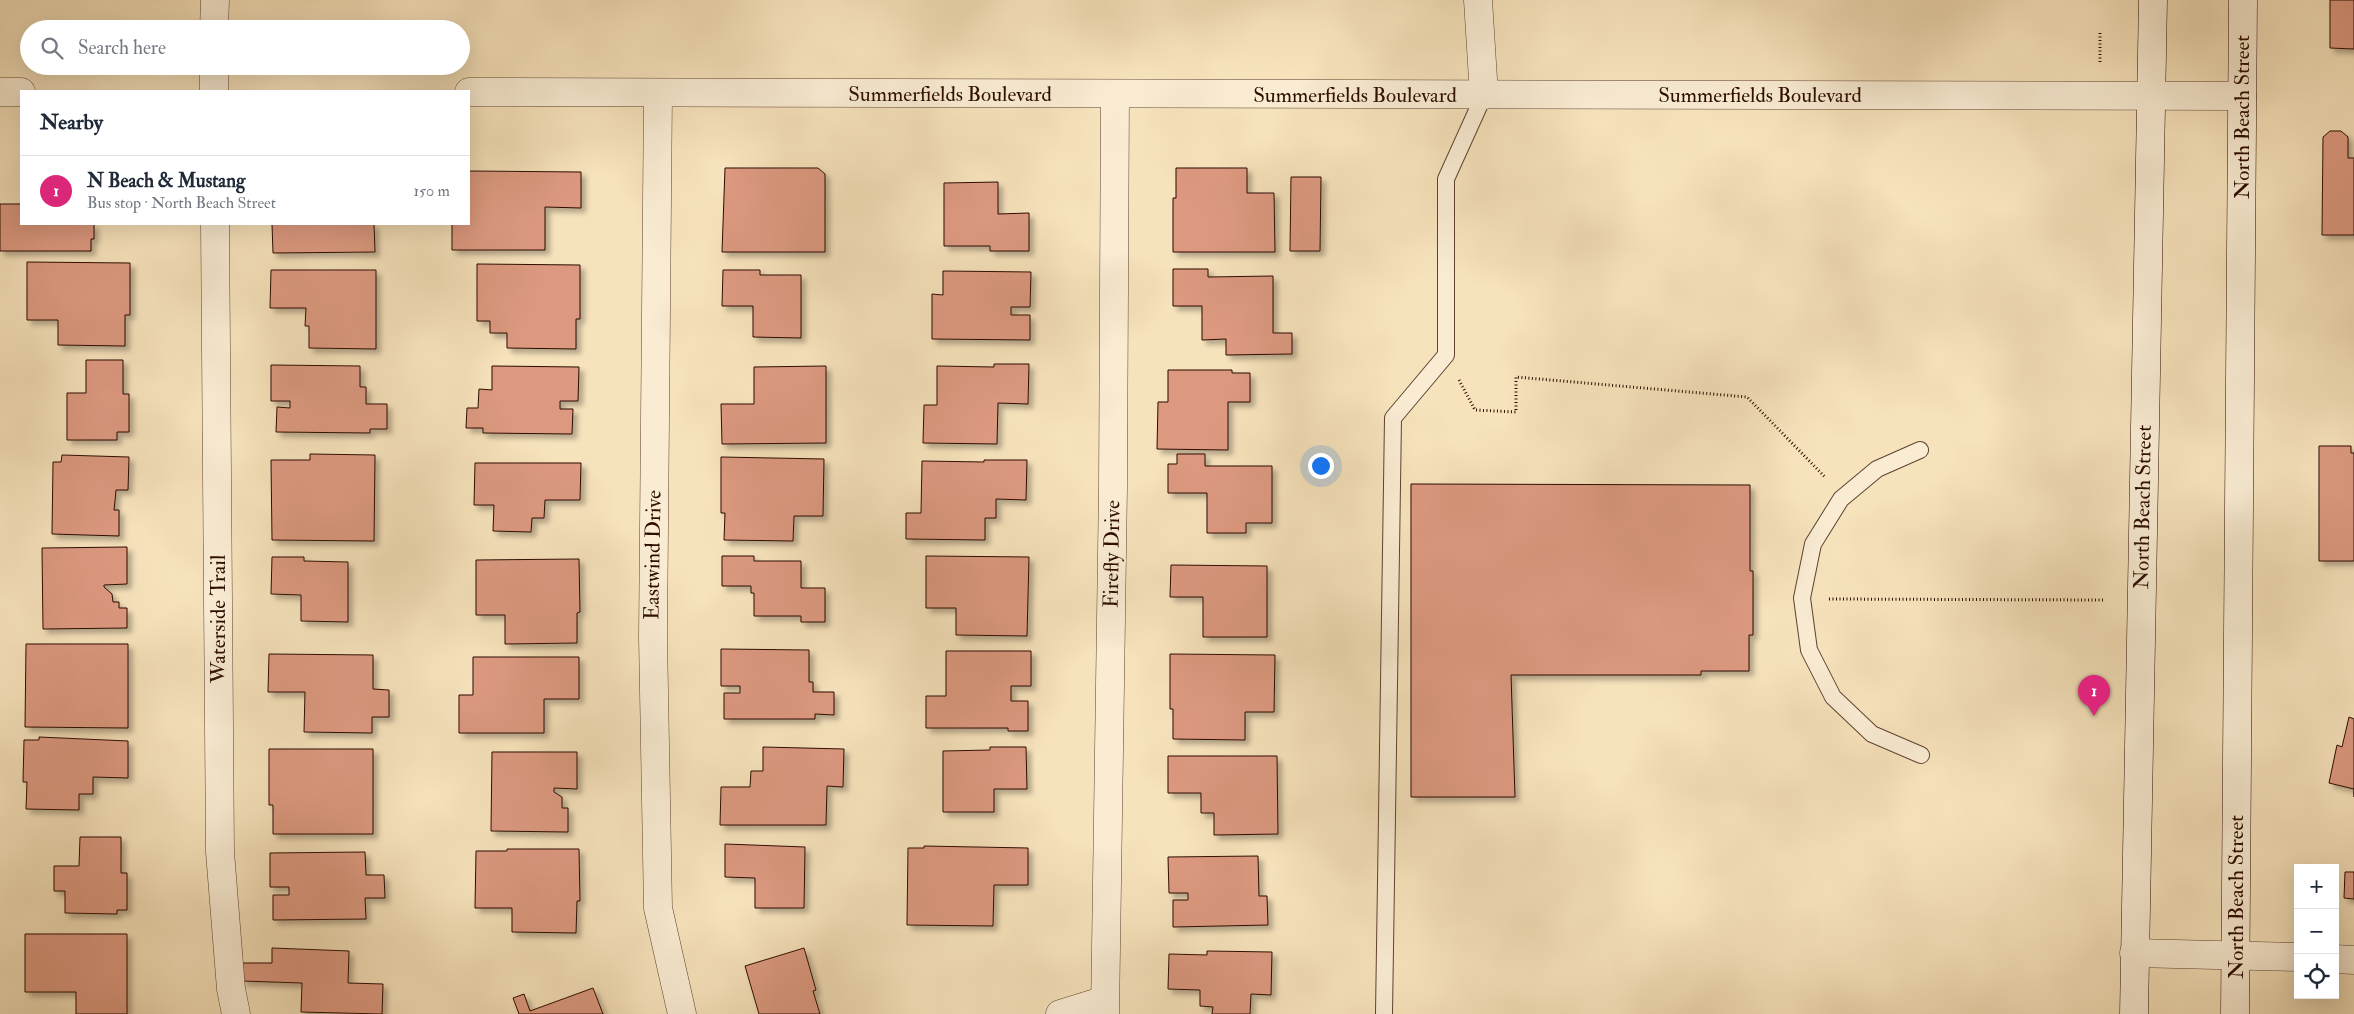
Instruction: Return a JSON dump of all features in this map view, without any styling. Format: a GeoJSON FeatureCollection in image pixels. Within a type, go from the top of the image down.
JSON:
{"type":"FeatureCollection","features":[{"type":"Feature","properties":{"kind":"street"},"geometry":{"type":"LineString","coordinates":[[214,20],[215,0]]}},
{"type":"Feature","properties":{"kind":"street"},"geometry":{"type":"LineString","coordinates":[[1478,0],[1484,95]]}},
{"type":"Feature","properties":{"kind":"street","name":"North Beach Street"},"geometry":{"type":"LineString","coordinates":[[2134,1014],[2152,0]]}},
{"type":"Feature","properties":{"kind":"street","name":"North Beach Street"},"geometry":{"type":"LineString","coordinates":[[2235,1014],[2243,0]]}},
{"type":"Feature","properties":{"kind":"street"},"geometry":{"type":"LineString","coordinates":[[214,75],[214,90]]}},
{"type":"Feature","properties":{"kind":"street"},"geometry":{"type":"LineString","coordinates":[[0,92],[20,92]]}},
{"type":"Feature","properties":{"kind":"street","name":"Summerfields Boulevard"},"geometry":{"type":"LineString","coordinates":[[470,92],[2242,96]]}},
{"type":"Feature","properties":{"kind":"street","name":"Eastwind Drive"},"geometry":{"type":"LineString","coordinates":[[658,93],[653,637],[658,908],[682,1014]]}},
{"type":"Feature","properties":{"kind":"street","name":"Firefly Drive"},"geometry":{"type":"LineString","coordinates":[[1105,1007],[1113,477],[1115,94]]}},
{"type":"Feature","properties":{"kind":"street","name":"Waterside Trail"},"geometry":{"type":"LineString","coordinates":[[215,225],[220,852],[231,989],[236,1014]]}},
{"type":"Feature","properties":{"kind":"street"},"geometry":{"type":"LineString","coordinates":[[2134,953],[2294,957]]}},
{"type":"Feature","properties":{"kind":"street"},"geometry":{"type":"LineString","coordinates":[[2339,959],[2354,960]]}},
{"type":"Feature","properties":{"kind":"street"},"geometry":{"type":"LineString","coordinates":[[1060,1014],[1105,1007]]}},
{"type":"Feature","properties":{"kind":"lane"},"geometry":{"type":"LineString","coordinates":[[1384,1014],[1393,418],[1446,355],[1446,179],[1484,95]]}},
{"type":"Feature","properties":{"kind":"lane"},"geometry":{"type":"LineString","coordinates":[[1920,450],[1877,469],[1841,499],[1813,544],[1802,598],[1809,650],[1833,697],[1872,734],[1921,755]]}},
{"type":"Feature","properties":{"kind":"path"},"geometry":{"type":"LineString","coordinates":[[2100,33],[2100,64]]}},
{"type":"Feature","properties":{"kind":"path"},"geometry":{"type":"LineString","coordinates":[[1446,355],[1475,410],[1516,412],[1516,377],[1747,397],[1830,481],[1841,499]]}},
{"type":"Feature","properties":{"kind":"path"},"geometry":{"type":"LineString","coordinates":[[1802,598],[2104,600]]}},
{"type":"Feature","properties":{"kind":"building"},"geometry":{"type":"Polygon","coordinates":[[[2330,0],[2354,0],[2354,49],[2330,48],[2330,0]]]}},
{"type":"Feature","properties":{"kind":"building"},"geometry":{"type":"Polygon","coordinates":[[[2330,131],[2341,131],[2348,137],[2348,158],[2354,158],[2354,235],[2322,235],[2323,137],[2330,131]]]}},
{"type":"Feature","properties":{"kind":"building"},"geometry":{"type":"Polygon","coordinates":[[[725,168],[818,168],[825,174],[825,252],[722,252],[725,168]]]}},
{"type":"Feature","properties":{"kind":"building"},"geometry":{"type":"Polygon","coordinates":[[[1176,168],[1247,168],[1247,193],[1274,193],[1275,252],[1173,252],[1173,198],[1176,198],[1176,168]]]}},
{"type":"Feature","properties":{"kind":"building"},"geometry":{"type":"Polygon","coordinates":[[[470,171],[581,172],[581,208],[545,207],[545,250],[452,250],[452,225],[470,225],[470,171]]]}},
{"type":"Feature","properties":{"kind":"building"},"geometry":{"type":"Polygon","coordinates":[[[1291,177],[1321,177],[1320,251],[1290,251],[1291,177]]]}},
{"type":"Feature","properties":{"kind":"building"},"geometry":{"type":"Polygon","coordinates":[[[998,182],[998,214],[1029,213],[1029,251],[990,251],[990,246],[944,246],[944,183],[998,182]]]}},
{"type":"Feature","properties":{"kind":"building"},"geometry":{"type":"Polygon","coordinates":[[[0,204],[20,204],[20,225],[94,225],[94,239],[91,239],[91,251],[0,251],[0,204]]]}},
{"type":"Feature","properties":{"kind":"building"},"geometry":{"type":"Polygon","coordinates":[[[272,225],[374,225],[375,252],[273,253],[272,225]]]}},
{"type":"Feature","properties":{"kind":"building"},"geometry":{"type":"Polygon","coordinates":[[[27,262],[130,263],[130,315],[125,315],[125,346],[58,345],[58,320],[27,320],[27,262]]]}},
{"type":"Feature","properties":{"kind":"building"},"geometry":{"type":"Polygon","coordinates":[[[477,264],[580,265],[580,319],[576,319],[576,349],[507,348],[507,333],[490,333],[490,321],[477,321],[477,264]]]}},
{"type":"Feature","properties":{"kind":"building"},"geometry":{"type":"Polygon","coordinates":[[[1173,269],[1208,269],[1208,277],[1273,276],[1273,333],[1292,333],[1292,354],[1226,355],[1226,339],[1202,340],[1202,306],[1173,306],[1173,269]]]}},
{"type":"Feature","properties":{"kind":"building"},"geometry":{"type":"Polygon","coordinates":[[[271,270],[376,270],[376,349],[309,348],[309,326],[305,326],[306,308],[270,308],[271,270]]]}},
{"type":"Feature","properties":{"kind":"building"},"geometry":{"type":"Polygon","coordinates":[[[723,270],[760,270],[760,275],[801,275],[801,338],[753,337],[753,306],[722,306],[723,270]]]}},
{"type":"Feature","properties":{"kind":"building"},"geometry":{"type":"Polygon","coordinates":[[[943,271],[1031,272],[1030,307],[1011,307],[1011,315],[1030,315],[1030,340],[932,339],[932,294],[943,295],[943,271]]]}},
{"type":"Feature","properties":{"kind":"building"},"geometry":{"type":"Polygon","coordinates":[[[86,360],[123,360],[123,394],[129,394],[129,432],[117,432],[117,440],[67,440],[67,393],[86,393],[86,360]]]}},
{"type":"Feature","properties":{"kind":"building"},"geometry":{"type":"Polygon","coordinates":[[[994,364],[1029,364],[1028,404],[998,403],[997,444],[923,443],[924,405],[937,405],[937,366],[994,367],[994,364]]]}},
{"type":"Feature","properties":{"kind":"building"},"geometry":{"type":"Polygon","coordinates":[[[271,365],[360,366],[360,387],[366,387],[366,404],[387,404],[387,429],[370,429],[370,433],[276,432],[277,407],[290,408],[290,401],[271,401],[271,365]]]}},
{"type":"Feature","properties":{"kind":"building"},"geometry":{"type":"Polygon","coordinates":[[[492,366],[579,367],[578,401],[560,401],[560,409],[573,409],[572,434],[483,433],[483,428],[466,428],[467,408],[478,408],[479,389],[492,390],[492,366]]]}},
{"type":"Feature","properties":{"kind":"building"},"geometry":{"type":"Polygon","coordinates":[[[826,366],[826,443],[722,444],[721,404],[754,404],[754,367],[826,366]]]}},
{"type":"Feature","properties":{"kind":"building"},"geometry":{"type":"Polygon","coordinates":[[[1168,370],[1232,370],[1232,373],[1250,373],[1250,402],[1228,402],[1228,450],[1157,449],[1158,402],[1168,402],[1168,370]]]}},
{"type":"Feature","properties":{"kind":"building"},"geometry":{"type":"Polygon","coordinates":[[[2319,446],[2351,446],[2351,453],[2354,453],[2354,561],[2319,561],[2319,446]]]}},
{"type":"Feature","properties":{"kind":"building"},"geometry":{"type":"Polygon","coordinates":[[[310,454],[375,455],[374,541],[272,540],[271,460],[310,460],[310,454]]]}},
{"type":"Feature","properties":{"kind":"building"},"geometry":{"type":"Polygon","coordinates":[[[1177,454],[1205,454],[1205,466],[1272,466],[1272,523],[1246,523],[1246,533],[1207,533],[1207,493],[1168,493],[1168,464],[1177,464],[1177,454]]]}},
{"type":"Feature","properties":{"kind":"building"},"geometry":{"type":"Polygon","coordinates":[[[62,455],[129,457],[128,490],[116,490],[114,510],[119,510],[119,536],[52,534],[53,462],[61,462],[62,455]]]}},
{"type":"Feature","properties":{"kind":"building"},"geometry":{"type":"Polygon","coordinates":[[[721,457],[824,459],[823,516],[794,516],[793,541],[724,540],[725,513],[721,513],[721,457]]]}},
{"type":"Feature","properties":{"kind":"building"},"geometry":{"type":"Polygon","coordinates":[[[984,460],[1027,460],[1026,500],[996,499],[996,518],[985,518],[985,540],[906,539],[906,513],[921,513],[922,461],[984,462],[984,460]]]}},
{"type":"Feature","properties":{"kind":"building"},"geometry":{"type":"Polygon","coordinates":[[[475,463],[581,463],[580,500],[545,500],[544,518],[532,518],[531,532],[493,531],[494,505],[474,505],[475,463]]]}},
{"type":"Feature","properties":{"kind":"building"},"geometry":{"type":"Polygon","coordinates":[[[1411,484],[1750,485],[1750,571],[1753,571],[1753,635],[1749,635],[1749,671],[1701,671],[1701,675],[1511,675],[1515,797],[1411,797],[1411,484]]]}},
{"type":"Feature","properties":{"kind":"building"},"geometry":{"type":"Polygon","coordinates":[[[127,547],[127,584],[104,585],[104,587],[112,594],[113,602],[119,602],[119,608],[127,608],[127,628],[43,629],[42,548],[127,547]]]}},
{"type":"Feature","properties":{"kind":"building"},"geometry":{"type":"Polygon","coordinates":[[[722,556],[754,556],[754,561],[801,561],[801,588],[825,588],[825,622],[801,622],[801,616],[754,616],[754,593],[751,593],[751,586],[722,586],[722,556]]]}},
{"type":"Feature","properties":{"kind":"building"},"geometry":{"type":"Polygon","coordinates":[[[926,556],[1029,557],[1027,636],[956,635],[956,608],[926,608],[926,556]]]}},
{"type":"Feature","properties":{"kind":"building"},"geometry":{"type":"Polygon","coordinates":[[[272,557],[304,557],[304,561],[348,562],[348,622],[301,621],[301,595],[271,594],[272,557]]]}},
{"type":"Feature","properties":{"kind":"building"},"geometry":{"type":"Polygon","coordinates":[[[579,559],[580,612],[577,613],[577,643],[505,644],[505,615],[476,615],[476,560],[579,559]]]}},
{"type":"Feature","properties":{"kind":"building"},"geometry":{"type":"Polygon","coordinates":[[[1171,565],[1267,566],[1267,637],[1203,637],[1203,597],[1170,597],[1171,565]]]}},
{"type":"Feature","properties":{"kind":"building"},"geometry":{"type":"Polygon","coordinates":[[[26,644],[128,644],[128,728],[25,727],[26,644]]]}},
{"type":"Feature","properties":{"kind":"building"},"geometry":{"type":"Polygon","coordinates":[[[721,649],[809,650],[809,682],[813,682],[813,692],[834,692],[834,715],[815,714],[815,719],[724,719],[724,693],[740,693],[740,686],[721,686],[721,649]]]}},
{"type":"Feature","properties":{"kind":"building"},"geometry":{"type":"Polygon","coordinates":[[[946,651],[1031,651],[1031,686],[1011,686],[1011,701],[1028,701],[1028,731],[1008,731],[1008,728],[926,728],[926,696],[946,696],[946,651]]]}},
{"type":"Feature","properties":{"kind":"building"},"geometry":{"type":"Polygon","coordinates":[[[269,654],[373,655],[373,689],[389,690],[389,717],[372,717],[372,733],[304,732],[305,692],[268,692],[269,654]]]}},
{"type":"Feature","properties":{"kind":"building"},"geometry":{"type":"Polygon","coordinates":[[[1170,654],[1275,655],[1274,712],[1245,712],[1245,740],[1173,739],[1173,709],[1170,709],[1170,654]]]}},
{"type":"Feature","properties":{"kind":"building"},"geometry":{"type":"Polygon","coordinates":[[[473,657],[579,657],[579,699],[544,699],[544,733],[459,733],[459,695],[473,695],[473,657]]]}},
{"type":"Feature","properties":{"kind":"building"},"geometry":{"type":"Polygon","coordinates":[[[2349,717],[2354,719],[2354,789],[2329,783],[2337,745],[2342,747],[2349,717]]]}},
{"type":"Feature","properties":{"kind":"building"},"geometry":{"type":"Polygon","coordinates":[[[39,737],[128,741],[128,778],[93,777],[93,794],[79,794],[79,810],[26,809],[27,782],[23,782],[24,740],[39,740],[39,737]]]}},
{"type":"Feature","properties":{"kind":"building"},"geometry":{"type":"Polygon","coordinates":[[[763,747],[844,749],[843,787],[827,786],[826,825],[720,825],[721,787],[750,787],[751,771],[763,771],[763,747]]]}},
{"type":"Feature","properties":{"kind":"building"},"geometry":{"type":"Polygon","coordinates":[[[990,747],[1026,747],[1027,789],[994,789],[994,812],[943,812],[943,751],[990,750],[990,747]]]}},
{"type":"Feature","properties":{"kind":"building"},"geometry":{"type":"Polygon","coordinates":[[[269,749],[373,749],[373,834],[273,834],[273,805],[269,805],[269,749]]]}},
{"type":"Feature","properties":{"kind":"building"},"geometry":{"type":"Polygon","coordinates":[[[492,752],[577,752],[577,789],[554,788],[554,792],[562,797],[562,808],[568,808],[568,832],[491,831],[492,752]]]}},
{"type":"Feature","properties":{"kind":"building"},"geometry":{"type":"Polygon","coordinates":[[[1168,756],[1277,756],[1278,834],[1214,835],[1214,813],[1201,813],[1201,793],[1168,793],[1168,756]]]}},
{"type":"Feature","properties":{"kind":"building"},"geometry":{"type":"Polygon","coordinates":[[[80,837],[121,837],[121,873],[127,873],[127,910],[117,910],[117,914],[65,913],[65,891],[54,891],[54,866],[79,866],[80,837]]]}},
{"type":"Feature","properties":{"kind":"building"},"geometry":{"type":"Polygon","coordinates":[[[725,844],[805,847],[804,908],[755,908],[755,878],[725,877],[725,844]]]}},
{"type":"Feature","properties":{"kind":"building"},"geometry":{"type":"Polygon","coordinates":[[[924,846],[1028,848],[1028,885],[994,885],[993,926],[907,925],[908,848],[924,848],[924,846]]]}},
{"type":"Feature","properties":{"kind":"building"},"geometry":{"type":"Polygon","coordinates":[[[507,849],[579,849],[580,901],[577,901],[576,933],[512,932],[512,908],[475,908],[476,851],[507,851],[507,849]]]}},
{"type":"Feature","properties":{"kind":"building"},"geometry":{"type":"Polygon","coordinates":[[[365,852],[366,875],[384,875],[385,898],[365,898],[366,919],[273,920],[273,895],[289,895],[289,887],[270,887],[270,853],[365,852]]]}},
{"type":"Feature","properties":{"kind":"building"},"geometry":{"type":"Polygon","coordinates":[[[1258,856],[1259,896],[1267,896],[1268,925],[1173,927],[1173,900],[1188,900],[1188,893],[1169,893],[1168,857],[1258,856]]]}},
{"type":"Feature","properties":{"kind":"building"},"geometry":{"type":"Polygon","coordinates":[[[2345,872],[2354,872],[2354,899],[2344,898],[2345,872]]]}},
{"type":"Feature","properties":{"kind":"building"},"geometry":{"type":"Polygon","coordinates":[[[25,934],[127,934],[127,1014],[76,1014],[76,992],[25,992],[25,934]]]}},
{"type":"Feature","properties":{"kind":"building"},"geometry":{"type":"Polygon","coordinates":[[[272,948],[349,951],[348,983],[383,984],[382,1014],[301,1012],[302,983],[242,981],[242,963],[272,963],[272,948]]]}},
{"type":"Feature","properties":{"kind":"building"},"geometry":{"type":"Polygon","coordinates":[[[804,948],[816,990],[813,991],[820,1014],[759,1014],[745,966],[804,948]]]}},
{"type":"Feature","properties":{"kind":"building"},"geometry":{"type":"Polygon","coordinates":[[[1207,951],[1272,952],[1271,995],[1251,994],[1250,1014],[1212,1014],[1213,1007],[1200,1006],[1200,990],[1168,989],[1169,954],[1207,955],[1207,951]]]}},
{"type":"Feature","properties":{"kind":"building"},"geometry":{"type":"Polygon","coordinates":[[[593,988],[603,1014],[519,1014],[513,998],[524,994],[530,1011],[593,988]]]}},
{"type":"Feature","properties":{"kind":"place","name":"N Beach & Mustang"},"geometry":{"type":"Point","coordinates":[2094,716]}}]}
